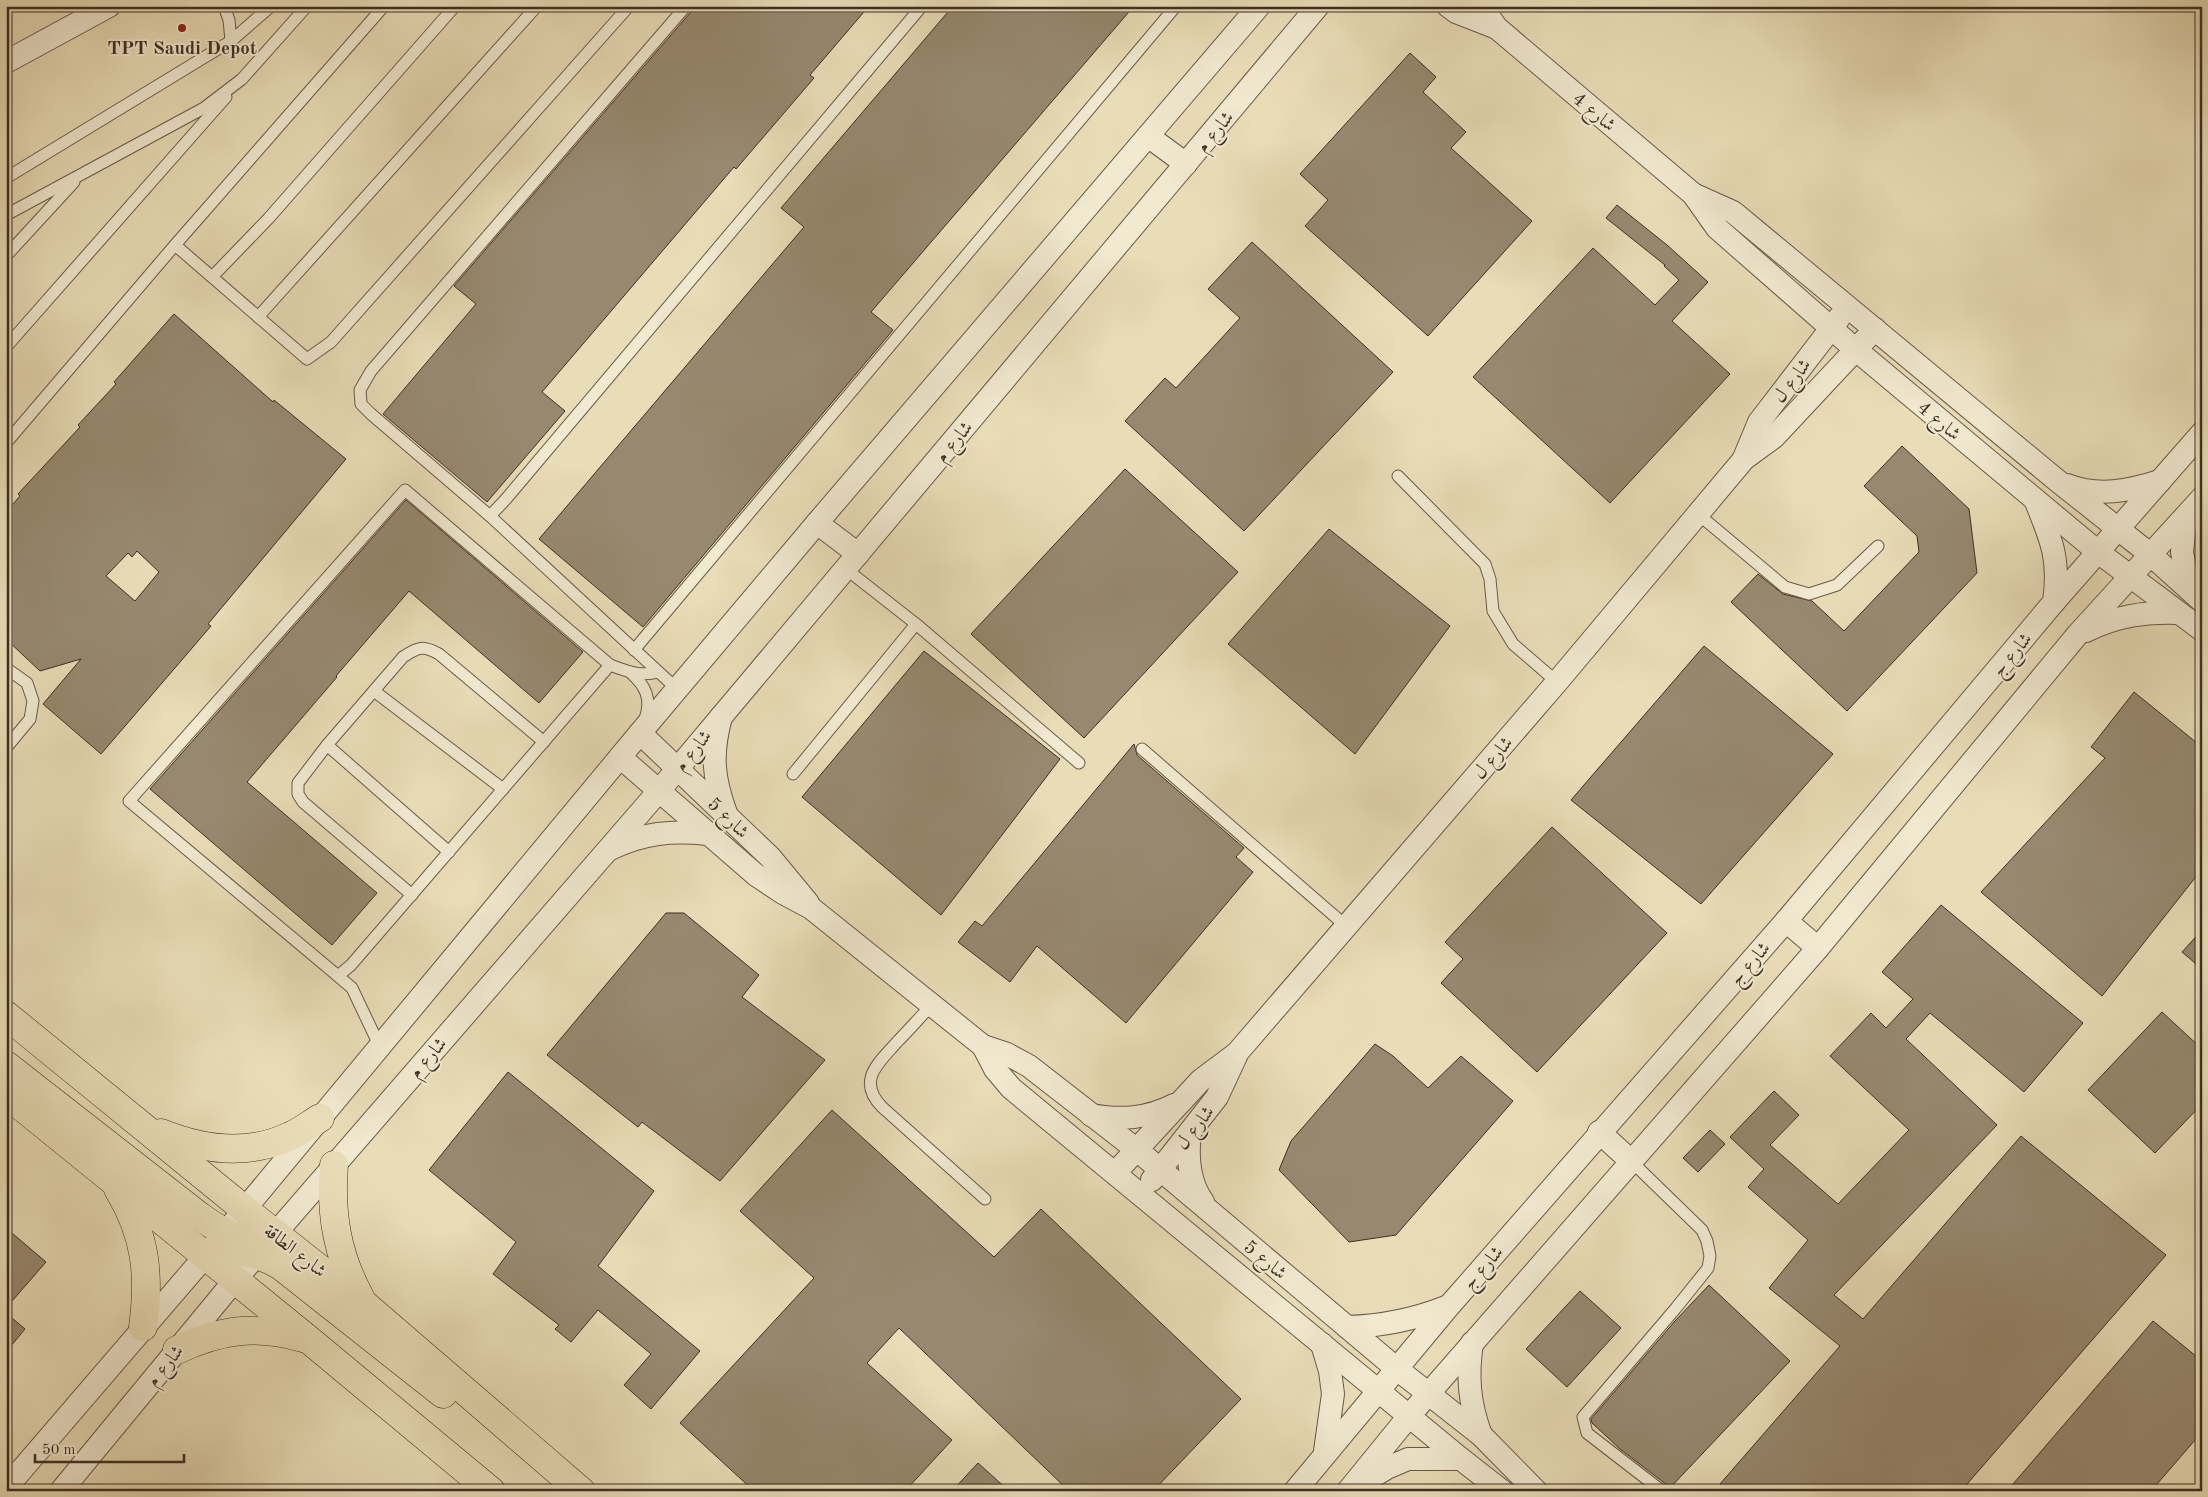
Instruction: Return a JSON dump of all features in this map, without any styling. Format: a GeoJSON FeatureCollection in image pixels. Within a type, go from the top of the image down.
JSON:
{"type":"FeatureCollection","features":[{"type":"Feature","properties":{"kind":"main road","name":"شارع الطاقة"},"geometry":{"type":"LineString","coordinates":[[6,1015],[244,1209],[266,1244],[362,1303],[581,1491]]}},
{"type":"Feature","properties":{"kind":"main road"},"geometry":{"type":"LineString","coordinates":[[6,1065],[198,1215],[225,1233],[238,1238],[254,1239],[266,1244],[281,1266],[432,1387],[547,1462]]}},
{"type":"Feature","properties":{"kind":"main road"},"geometry":{"type":"LineString","coordinates":[[6,1094],[308,1339],[491,1491]]}},
{"type":"Feature","properties":{"kind":"main road"},"geometry":{"type":"LineString","coordinates":[[138,1123],[196,1146],[228,1150],[260,1146],[290,1136],[320,1118]]}},
{"type":"Feature","properties":{"kind":"main road"},"geometry":{"type":"LineString","coordinates":[[334,1165],[333,1213],[336,1237],[342,1260],[362,1303]]}},
{"type":"Feature","properties":{"kind":"main road"},"geometry":{"type":"LineString","coordinates":[[112,1179],[128,1206],[137,1228],[146,1265],[147,1296],[143,1327]]}},
{"type":"Feature","properties":{"kind":"main road"},"geometry":{"type":"LineString","coordinates":[[205,1256],[266,1244]]}},
{"type":"Feature","properties":{"kind":"main road"},"geometry":{"type":"LineString","coordinates":[[177,1350],[201,1338],[246,1330],[282,1332],[308,1339]]}},
{"type":"Feature","properties":{"kind":"street"},"geometry":{"type":"LineString","coordinates":[[6,62],[109,6]]}},
{"type":"Feature","properties":{"kind":"street"},"geometry":{"type":"LineString","coordinates":[[6,1488],[225,1233],[817,523],[1259,6]]}},
{"type":"Feature","properties":{"kind":"street","name":"شارع م"},"geometry":{"type":"LineString","coordinates":[[61,1491],[235,1280],[658,792],[1318,6]]}},
{"type":"Feature","properties":{"kind":"street","name":"شارع 4"},"geometry":{"type":"LineString","coordinates":[[1448,6],[1456,12],[1496,28]]}},
{"type":"Feature","properties":{"kind":"street","name":"شارع 4"},"geometry":{"type":"LineString","coordinates":[[1481,6],[1496,28],[1693,194],[1717,228],[1855,349],[2098,552],[2202,630]]}},
{"type":"Feature","properties":{"kind":"street"},"geometry":{"type":"LineString","coordinates":[[1148,136],[1186,164]]}},
{"type":"Feature","properties":{"kind":"street","name":"شارع 4"},"geometry":{"type":"LineString","coordinates":[[1693,194],[1734,212],[2059,482],[2151,554],[2195,595]]}},
{"type":"Feature","properties":{"kind":"street","name":"شارع ل"},"geometry":{"type":"LineString","coordinates":[[1744,459],[1760,422],[1831,328],[1849,308]]}},
{"type":"Feature","properties":{"kind":"street","name":"شارع ل"},"geometry":{"type":"LineString","coordinates":[[1114,1173],[1202,1080],[1237,1053],[1557,682],[1744,459],[1774,437],[1875,329]]}},
{"type":"Feature","properties":{"kind":"street","name":"شارع ج"},"geometry":{"type":"LineString","coordinates":[[1295,1491],[1325,1452],[1449,1306],[1599,1132],[1786,921],[2054,602],[2202,433]]}},
{"type":"Feature","properties":{"kind":"street"},"geometry":{"type":"LineString","coordinates":[[2059,482],[2080,490],[2107,492],[2135,489],[2161,481]]}},
{"type":"Feature","properties":{"kind":"street","name":"شارع ج"},"geometry":{"type":"LineString","coordinates":[[1349,1491],[1409,1416],[1472,1343],[1818,948],[2078,634],[2202,498]]}},
{"type":"Feature","properties":{"kind":"street"},"geometry":{"type":"LineString","coordinates":[[2034,499],[2055,552],[2058,577],[2054,602]]}},
{"type":"Feature","properties":{"kind":"street"},"geometry":{"type":"LineString","coordinates":[[2186,516],[2182,552],[2195,595]]}},
{"type":"Feature","properties":{"kind":"street"},"geometry":{"type":"LineString","coordinates":[[817,523],[852,562]]}},
{"type":"Feature","properties":{"kind":"street"},"geometry":{"type":"LineString","coordinates":[[2078,634],[2102,623],[2126,616],[2151,612],[2177,612]]}},
{"type":"Feature","properties":{"kind":"street"},"geometry":{"type":"LineString","coordinates":[[722,714],[715,739],[714,764],[717,790],[726,814]]}},
{"type":"Feature","properties":{"kind":"street","name":"شارع 5"},"geometry":{"type":"LineString","coordinates":[[640,733],[781,868],[811,908]]}},
{"type":"Feature","properties":{"kind":"street","name":"شارع 5"},"geometry":{"type":"LineString","coordinates":[[620,757],[658,792],[769,885],[811,908],[983,1046],[1007,1054],[1029,1066],[1137,1150],[1396,1369],[1481,1435],[1536,1491]]}},
{"type":"Feature","properties":{"kind":"street"},"geometry":{"type":"LineString","coordinates":[[605,852],[629,840],[654,833],[681,831],[708,834]]}},
{"type":"Feature","properties":{"kind":"street"},"geometry":{"type":"LineString","coordinates":[[1786,921],[1818,948]]}},
{"type":"Feature","properties":{"kind":"street","name":"شارع 5"},"geometry":{"type":"LineString","coordinates":[[983,1046],[995,1068],[1011,1088],[1502,1491]]}},
{"type":"Feature","properties":{"kind":"street","name":"شارع ل"},"geometry":{"type":"LineString","coordinates":[[1140,1194],[1161,1170],[1217,1097],[1237,1053]]}},
{"type":"Feature","properties":{"kind":"street"},"geometry":{"type":"LineString","coordinates":[[1091,1115],[1114,1119],[1137,1118],[1159,1112],[1180,1102]]}},
{"type":"Feature","properties":{"kind":"street"},"geometry":{"type":"LineString","coordinates":[[1190,1132],[1188,1154],[1191,1176],[1199,1197],[1212,1215]]}},
{"type":"Feature","properties":{"kind":"street"},"geometry":{"type":"LineString","coordinates":[[1599,1132],[1631,1160]]}},
{"type":"Feature","properties":{"kind":"street"},"geometry":{"type":"LineString","coordinates":[[1347,1327],[1391,1324],[1418,1318],[1449,1306]]}},
{"type":"Feature","properties":{"kind":"street"},"geometry":{"type":"LineString","coordinates":[[1472,1343],[1468,1366],[1469,1390],[1472,1413],[1481,1435]]}},
{"type":"Feature","properties":{"kind":"street"},"geometry":{"type":"LineString","coordinates":[[1322,1344],[1330,1371],[1333,1394],[1325,1452]]}},
{"type":"Feature","properties":{"kind":"street"},"geometry":{"type":"LineString","coordinates":[[1349,1491],[1387,1468],[1408,1459],[1461,1459]]}},
{"type":"Feature","properties":{"kind":"lane"},"geometry":{"type":"LineString","coordinates":[[224,6],[229,20],[231,41]]}},
{"type":"Feature","properties":{"kind":"lane"},"geometry":{"type":"LineString","coordinates":[[6,178],[231,41],[271,6]]}},
{"type":"Feature","properties":{"kind":"lane"},"geometry":{"type":"LineString","coordinates":[[6,347],[308,6]]}},
{"type":"Feature","properties":{"kind":"lane"},"geometry":{"type":"LineString","coordinates":[[7,441],[384,6]]}},
{"type":"Feature","properties":{"kind":"lane"},"geometry":{"type":"LineString","coordinates":[[212,277],[268,219],[455,6]]}},
{"type":"Feature","properties":{"kind":"lane"},"geometry":{"type":"LineString","coordinates":[[258,317],[537,6]]}},
{"type":"Feature","properties":{"kind":"lane"},"geometry":{"type":"LineString","coordinates":[[175,245],[307,359],[331,342],[629,6]]}},
{"type":"Feature","properties":{"kind":"lane"},"geometry":{"type":"LineString","coordinates":[[677,689],[490,516],[371,414],[361,404],[360,390],[371,371],[686,6]]}},
{"type":"Feature","properties":{"kind":"lane"},"geometry":{"type":"LineString","coordinates":[[490,516],[506,500],[922,6]]}},
{"type":"Feature","properties":{"kind":"lane"},"geometry":{"type":"LineString","coordinates":[[634,650],[1176,6]]}},
{"type":"Feature","properties":{"kind":"lane"},"geometry":{"type":"LineString","coordinates":[[6,215],[204,108],[242,79]]}},
{"type":"Feature","properties":{"kind":"lane"},"geometry":{"type":"LineString","coordinates":[[6,256],[81,174]]}},
{"type":"Feature","properties":{"kind":"lane"},"geometry":{"type":"LineString","coordinates":[[1398,476],[1485,564],[1490,579],[1493,610],[1508,636],[1513,644],[1557,682]]}},
{"type":"Feature","properties":{"kind":"lane"},"geometry":{"type":"LineString","coordinates":[[380,1047],[352,988],[129,801],[405,490],[610,665],[630,672],[648,675],[658,672]]}},
{"type":"Feature","properties":{"kind":"lane"},"geometry":{"type":"LineString","coordinates":[[1698,514],[1785,587],[1809,594],[1838,585],[1878,546]]}},
{"type":"Feature","properties":{"kind":"lane"},"geometry":{"type":"LineString","coordinates":[[852,562],[916,624],[1079,763]]}},
{"type":"Feature","properties":{"kind":"lane"},"geometry":{"type":"LineString","coordinates":[[793,774],[916,624]]}},
{"type":"Feature","properties":{"kind":"lane"},"geometry":{"type":"LineString","coordinates":[[412,895],[304,802],[298,794],[298,783],[327,745],[403,657],[415,649],[428,648],[439,654],[544,742]]}},
{"type":"Feature","properties":{"kind":"lane"},"geometry":{"type":"LineString","coordinates":[[338,976],[351,965],[610,665]]}},
{"type":"Feature","properties":{"kind":"lane"},"geometry":{"type":"LineString","coordinates":[[6,668],[27,683],[33,701],[30,719],[6,748]]}},
{"type":"Feature","properties":{"kind":"lane"},"geometry":{"type":"LineString","coordinates":[[630,672],[638,679],[649,701],[649,708],[640,733]]}},
{"type":"Feature","properties":{"kind":"lane"},"geometry":{"type":"LineString","coordinates":[[374,691],[503,789]]}},
{"type":"Feature","properties":{"kind":"lane"},"geometry":{"type":"LineString","coordinates":[[327,745],[449,852]]}},
{"type":"Feature","properties":{"kind":"lane"},"geometry":{"type":"LineString","coordinates":[[1142,749],[1346,926]]}},
{"type":"Feature","properties":{"kind":"lane"},"geometry":{"type":"LineString","coordinates":[[932,1005],[874,1067],[871,1088],[873,1096],[882,1107],[986,1199]]}},
{"type":"Feature","properties":{"kind":"lane"},"geometry":{"type":"LineString","coordinates":[[1631,1160],[1702,1230],[1707,1241],[1710,1256],[1708,1268],[1583,1416],[1583,1423],[1587,1433],[1662,1491]]}},
{"type":"Feature","properties":{"kind":"building"},"geometry":{"type":"Polygon","coordinates":[[[696,6],[869,6],[810,75],[814,78],[736,169],[734,167],[542,392],[565,411],[487,502],[383,414],[476,304],[454,286],[696,6]]]}},
{"type":"Feature","properties":{"kind":"building"},"geometry":{"type":"Polygon","coordinates":[[[953,6],[1134,6],[871,312],[893,330],[643,627],[539,539],[804,227],[781,208],[953,6]]]}},
{"type":"Feature","properties":{"kind":"building"},"geometry":{"type":"Polygon","coordinates":[[[1410,53],[1436,77],[1423,92],[1466,132],[1451,148],[1532,221],[1428,336],[1305,226],[1328,200],[1300,174],[1410,53]]]}},
{"type":"Feature","properties":{"kind":"building"},"geometry":{"type":"Polygon","coordinates":[[[1617,205],[1667,245],[1708,282],[1672,321],[1730,374],[1610,503],[1473,377],[1593,248],[1655,305],[1679,280],[1665,265],[1606,218],[1617,205]]]}},
{"type":"Feature","properties":{"kind":"building"},"geometry":{"type":"Polygon","coordinates":[[[1252,242],[1393,372],[1244,531],[1125,421],[1165,378],[1176,388],[1240,318],[1208,289],[1252,242]]]}},
{"type":"Feature","properties":{"kind":"building"},"geometry":{"type":"Polygon","coordinates":[[[174,314],[273,402],[274,400],[346,459],[208,624],[211,626],[101,754],[43,704],[81,659],[40,671],[6,639],[6,512],[20,496],[18,494],[80,427],[78,425],[116,384],[114,382],[174,314]],[[137,551],[132,557],[128,553],[106,576],[135,601],[159,572],[137,551]]]}},
{"type":"Feature","properties":{"kind":"building"},"geometry":{"type":"Polygon","coordinates":[[[1902,446],[1969,509],[1977,573],[1847,711],[1731,602],[1758,574],[1783,594],[1812,601],[1844,631],[1919,552],[1917,536],[1864,486],[1902,446]]]}},
{"type":"Feature","properties":{"kind":"building"},"geometry":{"type":"Polygon","coordinates":[[[1125,469],[1238,572],[1084,738],[971,634],[1125,469]]]}},
{"type":"Feature","properties":{"kind":"building"},"geometry":{"type":"Polygon","coordinates":[[[406,500],[583,652],[539,703],[409,591],[336,676],[247,782],[377,893],[332,945],[150,789],[406,500]]]}},
{"type":"Feature","properties":{"kind":"building"},"geometry":{"type":"Polygon","coordinates":[[[1329,529],[1450,626],[1355,754],[1228,644],[1329,529]]]}},
{"type":"Feature","properties":{"kind":"building"},"geometry":{"type":"Polygon","coordinates":[[[1704,646],[1833,754],[1701,904],[1571,800],[1704,646]]]}},
{"type":"Feature","properties":{"kind":"building"},"geometry":{"type":"Polygon","coordinates":[[[924,651],[1060,759],[941,915],[802,797],[924,651]]]}},
{"type":"Feature","properties":{"kind":"building"},"geometry":{"type":"Polygon","coordinates":[[[2134,692],[2202,747],[2202,869],[2102,996],[1981,892],[2105,758],[2091,747],[2134,692]]]}},
{"type":"Feature","properties":{"kind":"building"},"geometry":{"type":"Polygon","coordinates":[[[1134,744],[1137,755],[1244,848],[1236,857],[1253,872],[1126,1023],[1037,946],[1010,982],[958,942],[975,921],[982,926],[1134,744]]]}},
{"type":"Feature","properties":{"kind":"building"},"geometry":{"type":"Polygon","coordinates":[[[1552,827],[1667,933],[1537,1072],[1441,983],[1463,959],[1445,942],[1552,827]]]}},
{"type":"Feature","properties":{"kind":"building"},"geometry":{"type":"Polygon","coordinates":[[[1941,905],[2083,1023],[2024,1092],[1930,1013],[1906,1039],[1997,1125],[1834,1295],[1863,1319],[2021,1136],[2166,1255],[1961,1491],[1728,1491],[1720,1484],[1840,1346],[1769,1288],[1808,1240],[1748,1187],[1764,1169],[1730,1137],[1774,1091],[1799,1115],[1770,1145],[1838,1204],[1909,1130],[1830,1056],[1871,1013],[1886,1028],[1913,999],[1882,972],[1941,905]]]}},
{"type":"Feature","properties":{"kind":"building"},"geometry":{"type":"Polygon","coordinates":[[[666,913],[684,913],[759,975],[742,997],[825,1060],[720,1181],[642,1122],[638,1127],[547,1055],[666,913]]]}},
{"type":"Feature","properties":{"kind":"building"},"geometry":{"type":"Polygon","coordinates":[[[2202,930],[2202,969],[2182,952],[2202,930]]]}},
{"type":"Feature","properties":{"kind":"building"},"geometry":{"type":"Polygon","coordinates":[[[2162,1012],[2202,1049],[2202,1104],[2155,1153],[2088,1090],[2162,1012]]]}},
{"type":"Feature","properties":{"kind":"building"},"geometry":{"type":"Polygon","coordinates":[[[1375,1044],[1393,1056],[1428,1088],[1461,1056],[1513,1101],[1396,1235],[1349,1242],[1279,1170],[1291,1141],[1375,1044]]]}},
{"type":"Feature","properties":{"kind":"building"},"geometry":{"type":"Polygon","coordinates":[[[508,1072],[654,1191],[598,1266],[700,1351],[651,1409],[624,1385],[651,1354],[598,1310],[571,1342],[555,1329],[559,1325],[493,1274],[516,1242],[429,1170],[508,1072]]]}},
{"type":"Feature","properties":{"kind":"building"},"geometry":{"type":"Polygon","coordinates":[[[832,1110],[994,1257],[1041,1209],[1241,1399],[1153,1491],[1069,1491],[899,1328],[867,1363],[952,1440],[905,1491],[754,1491],[680,1423],[814,1278],[740,1211],[832,1110]]]}},
{"type":"Feature","properties":{"kind":"building"},"geometry":{"type":"Polygon","coordinates":[[[1710,1130],[1725,1144],[1698,1172],[1683,1158],[1710,1130]]]}},
{"type":"Feature","properties":{"kind":"building"},"geometry":{"type":"Polygon","coordinates":[[[6,1228],[46,1262],[6,1308],[6,1228]]]}},
{"type":"Feature","properties":{"kind":"building"},"geometry":{"type":"Polygon","coordinates":[[[1709,1285],[1790,1361],[1669,1489],[1667,1485],[1620,1449],[1592,1423],[1591,1419],[1675,1321],[1709,1285]]]}},
{"type":"Feature","properties":{"kind":"building"},"geometry":{"type":"Polygon","coordinates":[[[1580,1291],[1621,1328],[1567,1387],[1526,1349],[1580,1291]]]}},
{"type":"Feature","properties":{"kind":"building"},"geometry":{"type":"Polygon","coordinates":[[[6,1313],[25,1329],[6,1352],[6,1313]]]}},
{"type":"Feature","properties":{"kind":"building"},"geometry":{"type":"Polygon","coordinates":[[[2153,1321],[2202,1361],[2202,1432],[2151,1491],[2007,1491],[2153,1321]]]}},
{"type":"Feature","properties":{"kind":"building"},"geometry":{"type":"Polygon","coordinates":[[[978,1463],[1009,1491],[952,1491],[978,1463]]]}},
{"type":"Feature","properties":{"kind":"place","name":"TPT Saudi Depot"},"geometry":{"type":"Point","coordinates":[182,28]}}]}
